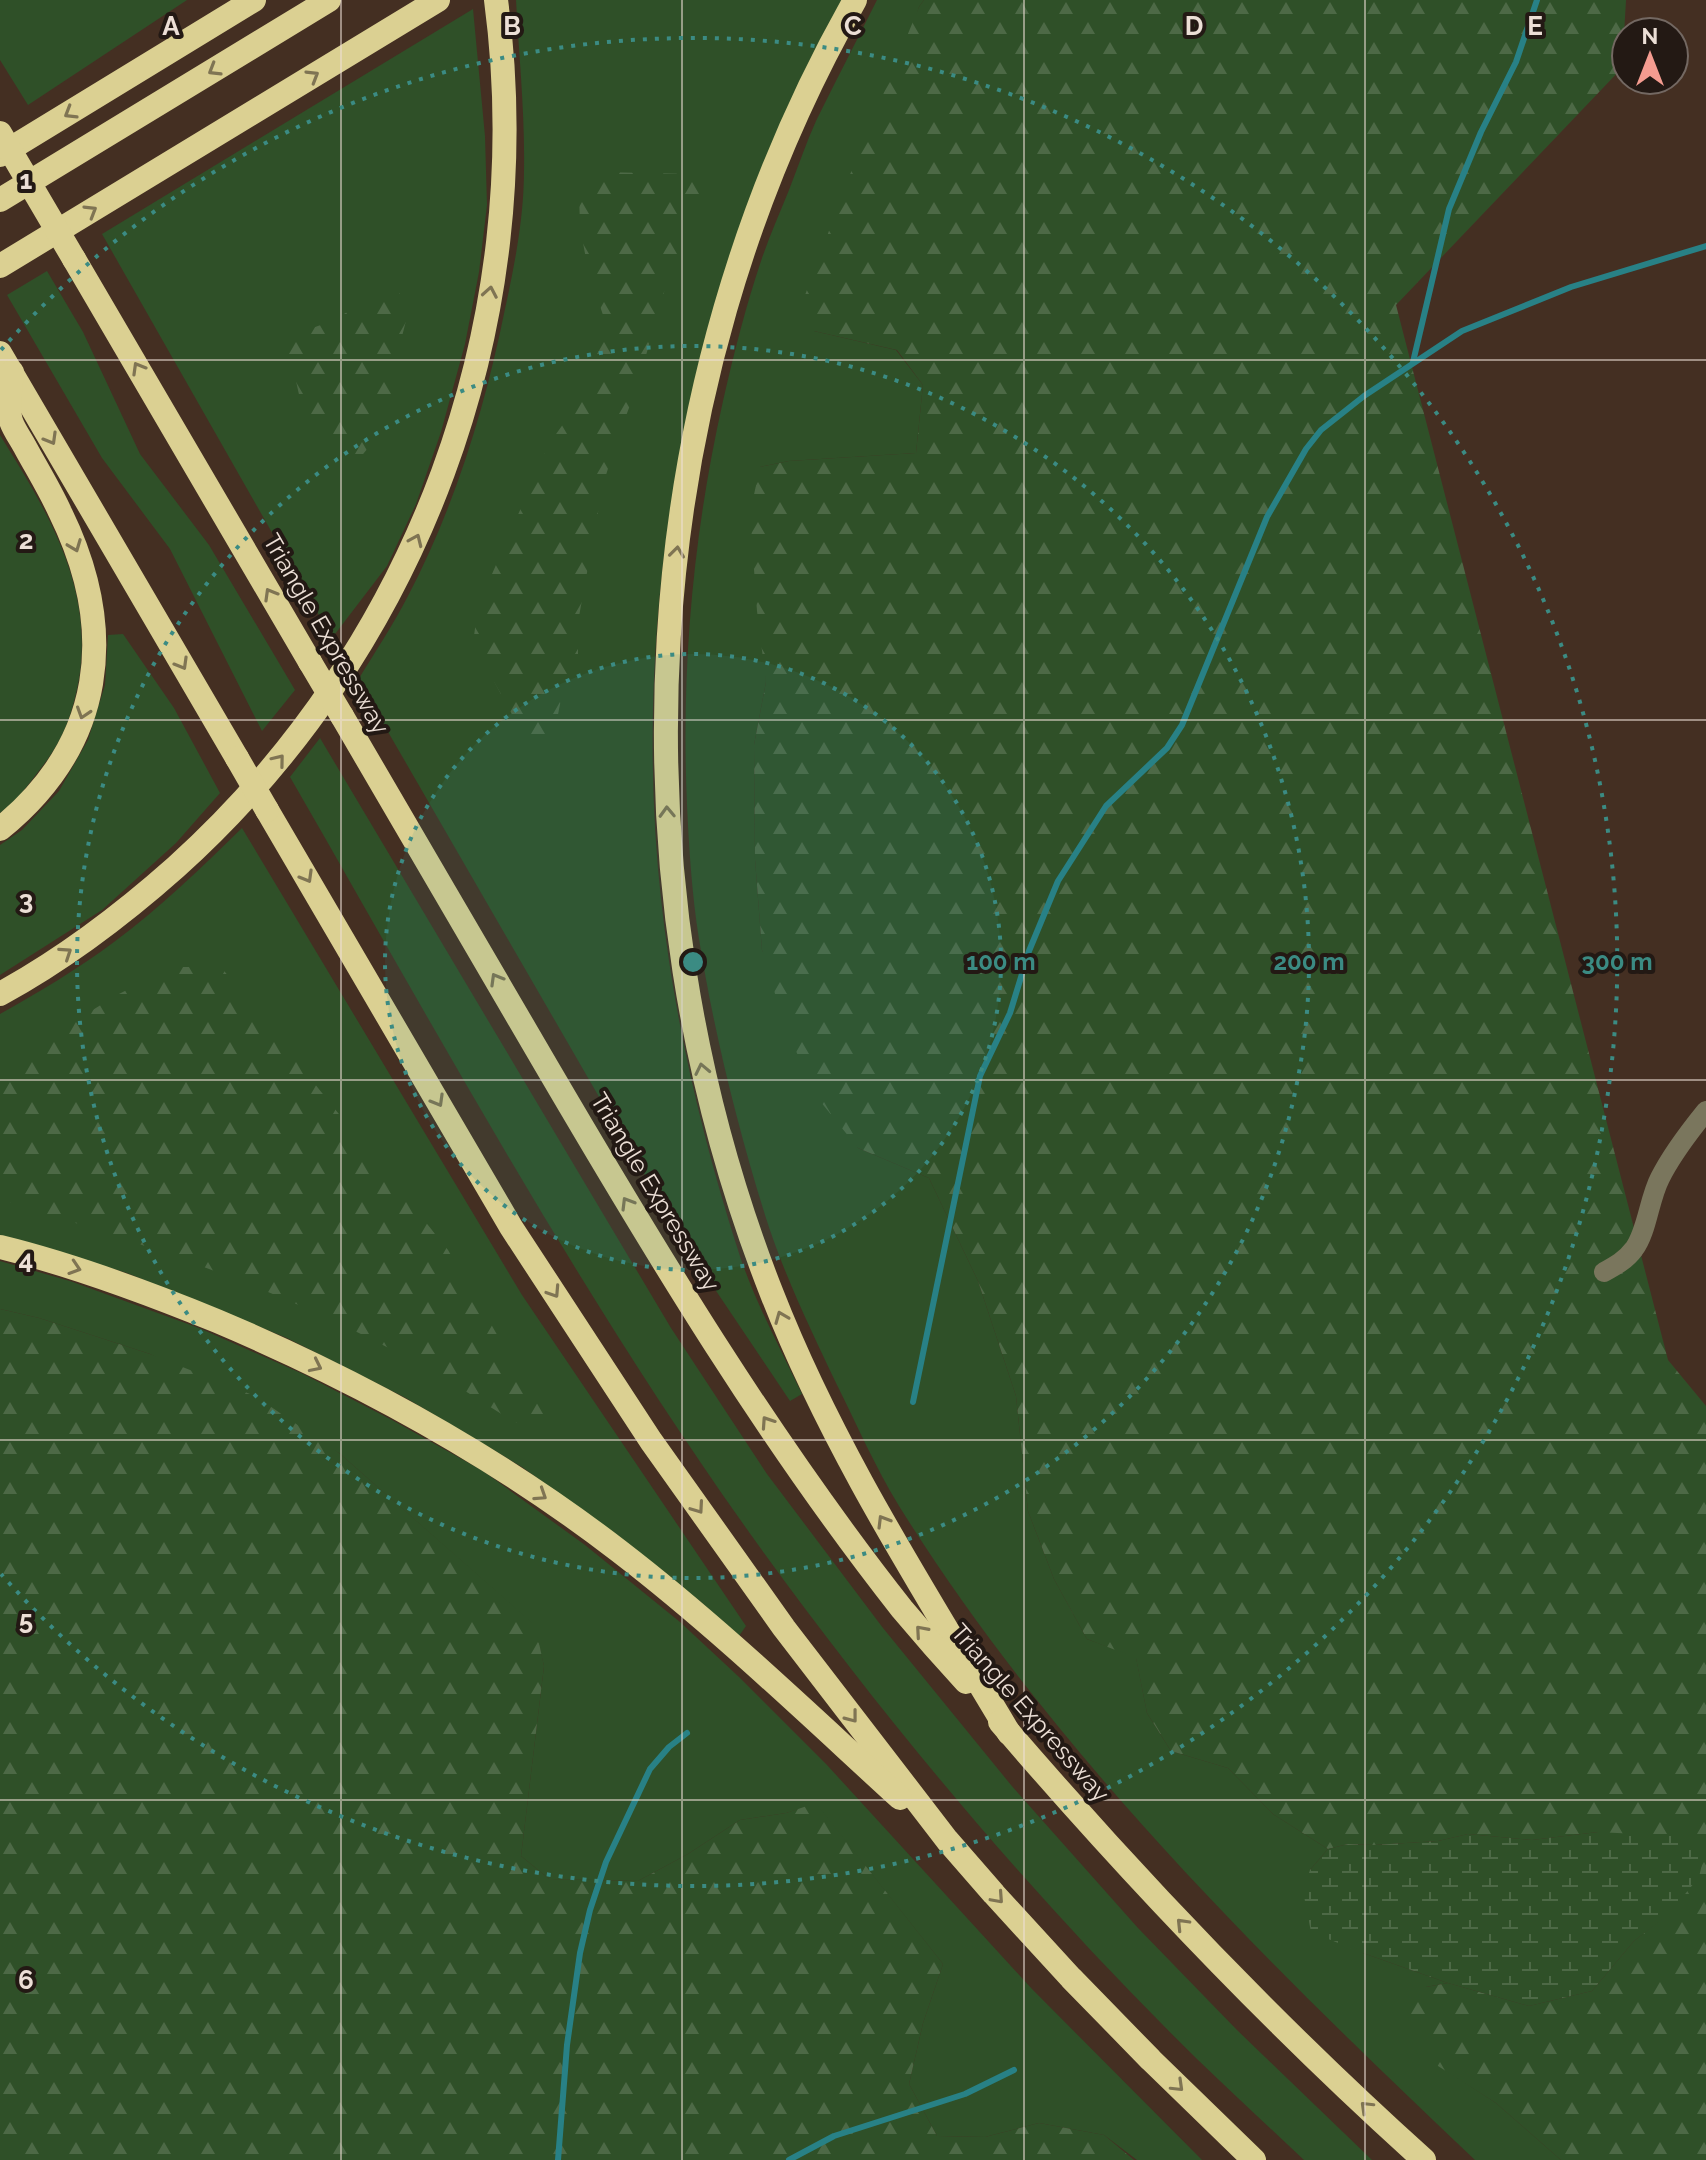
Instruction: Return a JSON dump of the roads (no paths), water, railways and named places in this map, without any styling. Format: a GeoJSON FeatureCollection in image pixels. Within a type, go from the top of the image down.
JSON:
{"type":"FeatureCollection","features":[{"type":"Feature","properties":{"kind":"highway"},"geometry":{"type":"LineString","coordinates":[[136,72],[156,45],[225,0]]}},
{"type":"Feature","properties":{"kind":"highway"},"geometry":{"type":"LineString","coordinates":[[0,155],[254,0]]}},
{"type":"Feature","properties":{"kind":"highway"},"geometry":{"type":"LineString","coordinates":[[0,200],[329,0]]}},
{"type":"Feature","properties":{"kind":"highway"},"geometry":{"type":"LineString","coordinates":[[0,266],[438,0]]}},
{"type":"Feature","properties":{"kind":"highway"},"geometry":{"type":"LineString","coordinates":[[855,0],[801,108],[760,208],[726,310],[700,413],[681,516],[667,658],[665,732],[672,877],[685,981],[705,1086],[734,1187],[772,1294],[837,1440],[1009,1733]]}},
{"type":"Feature","properties":{"kind":"highway"},"geometry":{"type":"LineString","coordinates":[[0,994],[114,919],[240,806],[279,761],[347,666],[406,562],[451,452],[481,340],[492,281],[504,163],[503,89],[496,2]]}},
{"type":"Feature","properties":{"kind":"highway","name":"Triangle Expressway"},"geometry":{"type":"LineString","coordinates":[[0,133],[622,1194],[740,1382],[904,1611],[1103,1840],[1234,1978],[1424,2160]]}},
{"type":"Feature","properties":{"kind":"highway"},"geometry":{"type":"LineString","coordinates":[[6,362],[511,1227],[651,1441],[784,1628],[947,1840],[1071,1978],[1254,2160]]}},
{"type":"Feature","properties":{"kind":"highway"},"geometry":{"type":"LineString","coordinates":[[0,829],[39,793],[69,749],[88,699],[95,652],[93,614],[85,571],[59,509],[10,418],[6,362]]}},
{"type":"Feature","properties":{"kind":"highway"},"geometry":{"type":"LineString","coordinates":[[0,1247],[129,1287],[250,1335],[373,1395],[497,1466],[559,1506],[676,1596],[947,1840]]}},
{"type":"Feature","properties":{"kind":"lane"},"geometry":{"type":"LineString","coordinates":[[1604,1272],[1624,1261],[1635,1248],[1658,1181],[1668,1162],[1706,1111]]}},
{"type":"Feature","properties":{"kind":"waterway"},"geometry":{"type":"LineString","coordinates":[[1413,362],[1449,209],[1481,132],[1516,62],[1537,0]]}},
{"type":"Feature","properties":{"kind":"waterway"},"geometry":{"type":"LineString","coordinates":[[913,1402],[980,1076],[1010,1013],[1029,951],[1058,881],[1106,806],[1167,748],[1182,725],[1267,517],[1306,449],[1321,430],[1364,396],[1462,331],[1571,287],[1706,246]]}},
{"type":"Feature","properties":{"kind":"waterway"},"geometry":{"type":"LineString","coordinates":[[558,2160],[567,2045],[580,1953],[590,1910],[606,1862],[650,1769],[669,1747],[687,1733]]}},
{"type":"Feature","properties":{"kind":"waterway"},"geometry":{"type":"LineString","coordinates":[[789,2160],[834,2136],[965,2094],[1014,2070]]}}]}
